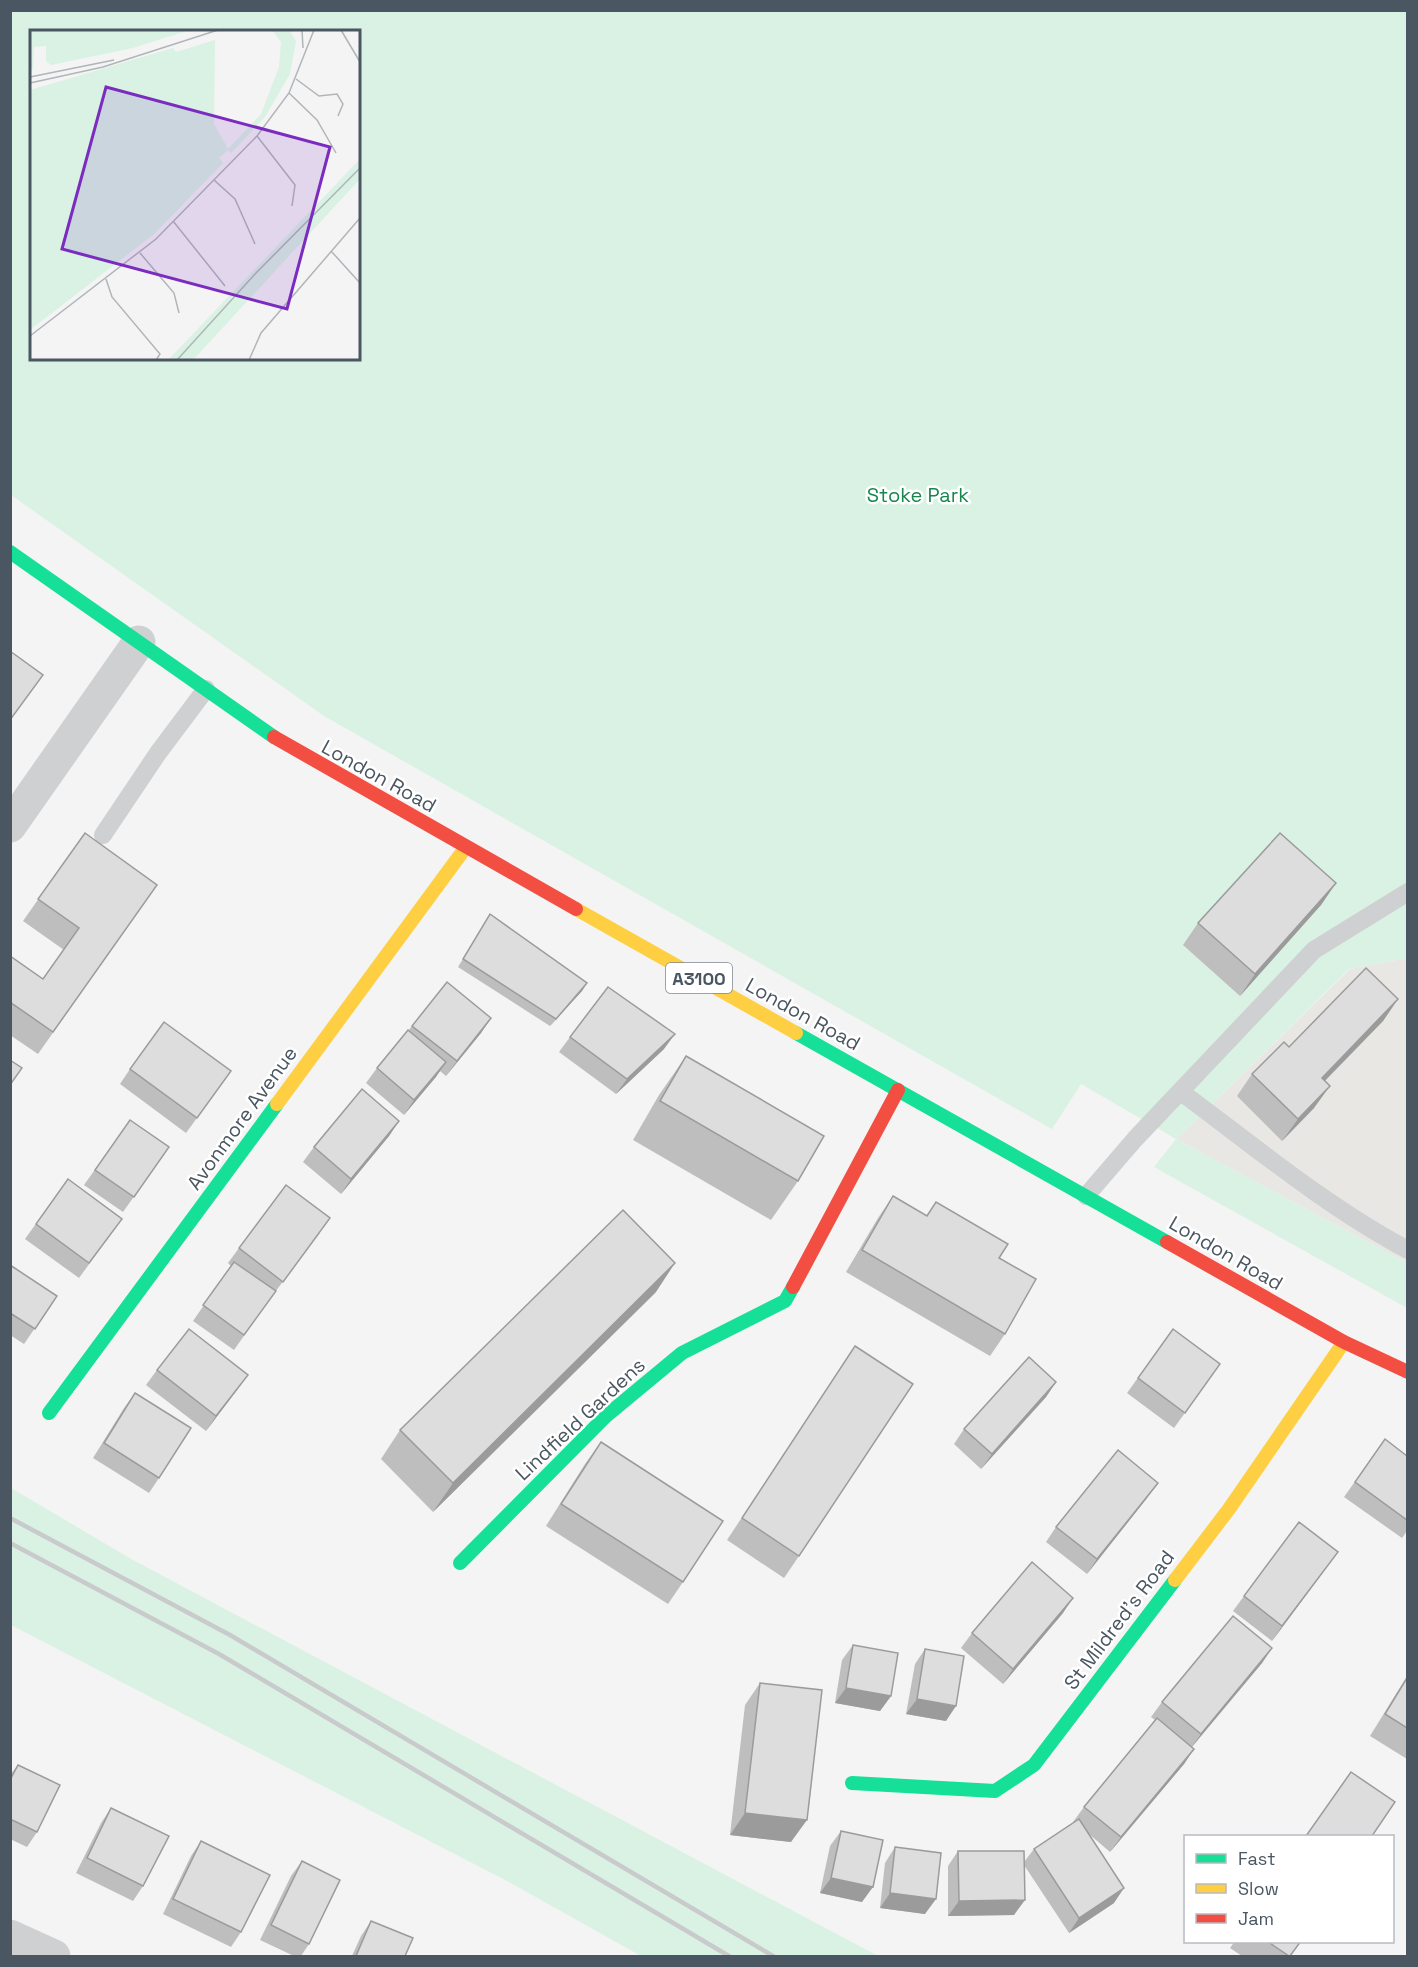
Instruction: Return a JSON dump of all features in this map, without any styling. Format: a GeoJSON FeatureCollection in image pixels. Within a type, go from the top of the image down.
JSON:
{"type":"FeatureCollection","features":[{"type":"Feature","properties":{"kind":"street","name":"London Road"},"geometry":{"type":"LineString","coordinates":[[10,552],[286,746],[1344,1342],[1407,1372]]}},
{"type":"Feature","properties":{"kind":"street"},"geometry":{"type":"LineString","coordinates":[[10,826],[139,642]]}},
{"type":"Feature","properties":{"kind":"street","name":"Avonmore Avenue"},"geometry":{"type":"LineString","coordinates":[[49,1413],[466,847]]}},
{"type":"Feature","properties":{"kind":"street","name":"Lindfield Gardens"},"geometry":{"type":"LineString","coordinates":[[460,1563],[606,1416],[682,1353],[785,1301],[838,1206],[898,1090]]}},
{"type":"Feature","properties":{"kind":"street","name":"St Mildred's Road"},"geometry":{"type":"LineString","coordinates":[[852,1783],[995,1791],[1034,1765],[1229,1509],[1344,1342]]}},
{"type":"Feature","properties":{"kind":"street"},"geometry":{"type":"LineString","coordinates":[[10,1936],[54,1956]]}},
{"type":"Feature","properties":{"kind":"lane"},"geometry":{"type":"LineString","coordinates":[[103,835],[158,753],[206,689]]}},
{"type":"Feature","properties":{"kind":"lane"},"geometry":{"type":"LineString","coordinates":[[1086,1196],[1135,1139],[1314,950],[1407,892]]}},
{"type":"Feature","properties":{"kind":"lane"},"geometry":{"type":"LineString","coordinates":[[1181,1092],[1289,1172],[1382,1236],[1407,1250]]}},
{"type":"Feature","properties":{"kind":"shaded area"},"geometry":{"type":"Polygon","coordinates":[[[1407,958],[1407,1263],[1176,1139],[1350,969],[1407,958]]]}},
{"type":"Feature","properties":{"kind":"green space","name":"Stoke Park"},"geometry":{"type":"Polygon","coordinates":[[[10,11],[1407,11],[1407,958],[1349,969],[1176,1139],[1081,1084],[1052,1129],[324,716],[11,495],[10,11]]]}},
{"type":"Feature","properties":{"kind":"green space"},"geometry":{"type":"Polygon","coordinates":[[[1176,1139],[1407,1263],[1407,1308],[1154,1167],[1176,1139]]]}},
{"type":"Feature","properties":{"kind":"green space"},"geometry":{"type":"Polygon","coordinates":[[[11,1488],[133,1560],[878,1956],[641,1956],[507,1881],[11,1625],[11,1488]]]}},
{"type":"Feature","properties":{"kind":"building"},"geometry":{"type":"Polygon","coordinates":[[[10,651],[43,675],[10,720],[10,651]]]}},
{"type":"Feature","properties":{"kind":"building"},"geometry":{"type":"Polygon","coordinates":[[[85,833],[157,885],[53,1032],[10,1002],[10,956],[43,979],[79,928],[38,899],[85,833]]]}},
{"type":"Feature","properties":{"kind":"building"},"geometry":{"type":"Polygon","coordinates":[[[1280,833],[1336,883],[1255,974],[1198,923],[1280,833]]]}},
{"type":"Feature","properties":{"kind":"building"},"geometry":{"type":"Polygon","coordinates":[[[490,914],[587,983],[556,1019],[463,959],[490,914]]]}},
{"type":"Feature","properties":{"kind":"building"},"geometry":{"type":"Polygon","coordinates":[[[1366,968],[1398,999],[1322,1078],[1330,1086],[1298,1119],[1252,1074],[1284,1042],[1289,1047],[1366,968]]]}},
{"type":"Feature","properties":{"kind":"building"},"geometry":{"type":"Polygon","coordinates":[[[447,982],[491,1018],[457,1061],[412,1026],[447,982]]]}},
{"type":"Feature","properties":{"kind":"building"},"geometry":{"type":"Polygon","coordinates":[[[608,987],[675,1034],[627,1079],[570,1037],[608,987]]]}},
{"type":"Feature","properties":{"kind":"building"},"geometry":{"type":"Polygon","coordinates":[[[164,1022],[231,1071],[197,1118],[130,1069],[164,1022]]]}},
{"type":"Feature","properties":{"kind":"building"},"geometry":{"type":"Polygon","coordinates":[[[408,1030],[446,1062],[414,1100],[377,1068],[408,1030]]]}},
{"type":"Feature","properties":{"kind":"building"},"geometry":{"type":"Polygon","coordinates":[[[686,1056],[824,1136],[798,1181],[660,1101],[686,1056]]]}},
{"type":"Feature","properties":{"kind":"building"},"geometry":{"type":"Polygon","coordinates":[[[10,1060],[22,1068],[10,1085],[10,1060]]]}},
{"type":"Feature","properties":{"kind":"building"},"geometry":{"type":"Polygon","coordinates":[[[362,1089],[399,1121],[351,1179],[314,1147],[362,1089]]]}},
{"type":"Feature","properties":{"kind":"building"},"geometry":{"type":"Polygon","coordinates":[[[130,1120],[169,1147],[134,1197],[95,1170],[130,1120]]]}},
{"type":"Feature","properties":{"kind":"building"},"geometry":{"type":"Polygon","coordinates":[[[68,1179],[122,1219],[89,1263],[36,1224],[68,1179]]]}},
{"type":"Feature","properties":{"kind":"building"},"geometry":{"type":"Polygon","coordinates":[[[286,1185],[330,1218],[283,1282],[239,1248],[286,1185]]]}},
{"type":"Feature","properties":{"kind":"building"},"geometry":{"type":"Polygon","coordinates":[[[893,1196],[927,1216],[936,1202],[1008,1244],[999,1258],[1036,1279],[1005,1334],[862,1250],[893,1196]]]}},
{"type":"Feature","properties":{"kind":"building"},"geometry":{"type":"Polygon","coordinates":[[[623,1210],[675,1263],[453,1483],[400,1430],[623,1210]]]}},
{"type":"Feature","properties":{"kind":"building"},"geometry":{"type":"Polygon","coordinates":[[[234,1262],[276,1291],[244,1335],[203,1305],[234,1262]]]}},
{"type":"Feature","properties":{"kind":"building"},"geometry":{"type":"Polygon","coordinates":[[[10,1265],[57,1296],[35,1329],[10,1313],[10,1265]]]}},
{"type":"Feature","properties":{"kind":"building"},"geometry":{"type":"Polygon","coordinates":[[[189,1329],[248,1375],[216,1416],[157,1370],[189,1329]]]}},
{"type":"Feature","properties":{"kind":"building"},"geometry":{"type":"Polygon","coordinates":[[[1173,1329],[1220,1364],[1185,1413],[1138,1378],[1173,1329]]]}},
{"type":"Feature","properties":{"kind":"building"},"geometry":{"type":"Polygon","coordinates":[[[855,1346],[913,1384],[799,1556],[742,1518],[855,1346]]]}},
{"type":"Feature","properties":{"kind":"building"},"geometry":{"type":"Polygon","coordinates":[[[1029,1357],[1056,1382],[992,1454],[964,1429],[1029,1357]]]}},
{"type":"Feature","properties":{"kind":"building"},"geometry":{"type":"Polygon","coordinates":[[[135,1393],[191,1428],[159,1478],[104,1443],[135,1393]]]}},
{"type":"Feature","properties":{"kind":"building"},"geometry":{"type":"Polygon","coordinates":[[[1385,1439],[1407,1456],[1407,1520],[1355,1482],[1385,1439]]]}},
{"type":"Feature","properties":{"kind":"building"},"geometry":{"type":"Polygon","coordinates":[[[601,1442],[723,1521],[683,1582],[561,1504],[601,1442]]]}},
{"type":"Feature","properties":{"kind":"building"},"geometry":{"type":"Polygon","coordinates":[[[1118,1450],[1158,1483],[1097,1559],[1056,1527],[1118,1450]]]}},
{"type":"Feature","properties":{"kind":"building"},"geometry":{"type":"Polygon","coordinates":[[[1299,1522],[1338,1552],[1282,1626],[1244,1596],[1299,1522]]]}},
{"type":"Feature","properties":{"kind":"building"},"geometry":{"type":"Polygon","coordinates":[[[1032,1562],[1073,1598],[1013,1669],[972,1633],[1032,1562]]]}},
{"type":"Feature","properties":{"kind":"building"},"geometry":{"type":"Polygon","coordinates":[[[1233,1616],[1272,1648],[1201,1734],[1162,1702],[1233,1616]]]}},
{"type":"Feature","properties":{"kind":"building"},"geometry":{"type":"Polygon","coordinates":[[[853,1645],[898,1653],[891,1696],[846,1688],[853,1645]]]}},
{"type":"Feature","properties":{"kind":"building"},"geometry":{"type":"Polygon","coordinates":[[[925,1649],[964,1656],[956,1706],[917,1699],[925,1649]]]}},
{"type":"Feature","properties":{"kind":"building"},"geometry":{"type":"Polygon","coordinates":[[[1407,1678],[1407,1728],[1385,1714],[1407,1678]]]}},
{"type":"Feature","properties":{"kind":"building"},"geometry":{"type":"Polygon","coordinates":[[[760,1683],[822,1690],[807,1820],[745,1813],[760,1683]]]}},
{"type":"Feature","properties":{"kind":"building"},"geometry":{"type":"Polygon","coordinates":[[[1157,1718],[1194,1749],[1121,1837],[1084,1807],[1157,1718]]]}},
{"type":"Feature","properties":{"kind":"building"},"geometry":{"type":"Polygon","coordinates":[[[18,1765],[60,1785],[37,1832],[10,1819],[10,1780],[18,1765]]]}},
{"type":"Feature","properties":{"kind":"building"},"geometry":{"type":"Polygon","coordinates":[[[1351,1772],[1395,1802],[1373,1835],[1307,1835],[1351,1772]]]}},
{"type":"Feature","properties":{"kind":"building"},"geometry":{"type":"Polygon","coordinates":[[[111,1808],[169,1836],[143,1886],[87,1858],[111,1808]]]}},
{"type":"Feature","properties":{"kind":"building"},"geometry":{"type":"Polygon","coordinates":[[[1079,1819],[1124,1888],[1079,1918],[1034,1849],[1079,1819]]]}},
{"type":"Feature","properties":{"kind":"building"},"geometry":{"type":"Polygon","coordinates":[[[841,1831],[883,1840],[873,1887],[831,1878],[841,1831]]]}},
{"type":"Feature","properties":{"kind":"building"},"geometry":{"type":"Polygon","coordinates":[[[201,1841],[270,1875],[241,1932],[173,1899],[201,1841]]]}},
{"type":"Feature","properties":{"kind":"building"},"geometry":{"type":"Polygon","coordinates":[[[895,1847],[941,1853],[936,1899],[890,1893],[895,1847]]]}},
{"type":"Feature","properties":{"kind":"building"},"geometry":{"type":"Polygon","coordinates":[[[958,1851],[1024,1851],[1025,1900],[959,1901],[958,1851]]]}},
{"type":"Feature","properties":{"kind":"building"},"geometry":{"type":"Polygon","coordinates":[[[302,1861],[340,1880],[309,1944],[271,1925],[302,1861]]]}},
{"type":"Feature","properties":{"kind":"building"},"geometry":{"type":"Polygon","coordinates":[[[371,1921],[413,1938],[405,1956],[356,1956],[371,1921]]]}},
{"type":"Feature","properties":{"kind":"building"},"geometry":{"type":"Polygon","coordinates":[[[1270,1943],[1300,1943],[1289,1956],[1270,1943]]]}},
{"type":"Feature","properties":{"kind":"railway"},"geometry":{"type":"LineString","coordinates":[[10,1518],[230,1635],[773,1956]]}},
{"type":"Feature","properties":{"kind":"railway"},"geometry":{"type":"LineString","coordinates":[[10,1543],[219,1654],[729,1956]]}},
{"type":"Feature","properties":{"kind":"traffic: fast"},"geometry":{"type":"LineString","coordinates":[[10,552],[274,737]]}},
{"type":"Feature","properties":{"kind":"traffic: fast"},"geometry":{"type":"LineString","coordinates":[[796,1033],[1167,1242]]}},
{"type":"Feature","properties":{"kind":"traffic: fast"},"geometry":{"type":"LineString","coordinates":[[49,1413],[277,1104]]}},
{"type":"Feature","properties":{"kind":"traffic: fast"},"geometry":{"type":"LineString","coordinates":[[460,1563],[606,1416],[682,1353],[785,1301],[793,1287]]}},
{"type":"Feature","properties":{"kind":"traffic: fast"},"geometry":{"type":"LineString","coordinates":[[852,1783],[995,1791],[1034,1765],[1175,1580]]}},
{"type":"Feature","properties":{"kind":"traffic: slow"},"geometry":{"type":"LineString","coordinates":[[277,1104],[466,847]]}},
{"type":"Feature","properties":{"kind":"traffic: slow"},"geometry":{"type":"LineString","coordinates":[[576,909],[796,1033]]}},
{"type":"Feature","properties":{"kind":"traffic: slow"},"geometry":{"type":"LineString","coordinates":[[1175,1580],[1229,1509],[1344,1342]]}},
{"type":"Feature","properties":{"kind":"traffic: jam"},"geometry":{"type":"LineString","coordinates":[[274,737],[576,909]]}},
{"type":"Feature","properties":{"kind":"traffic: jam"},"geometry":{"type":"LineString","coordinates":[[793,1287],[898,1090]]}},
{"type":"Feature","properties":{"kind":"traffic: jam"},"geometry":{"type":"LineString","coordinates":[[1167,1242],[1344,1342],[1408,1372]]}}]}
